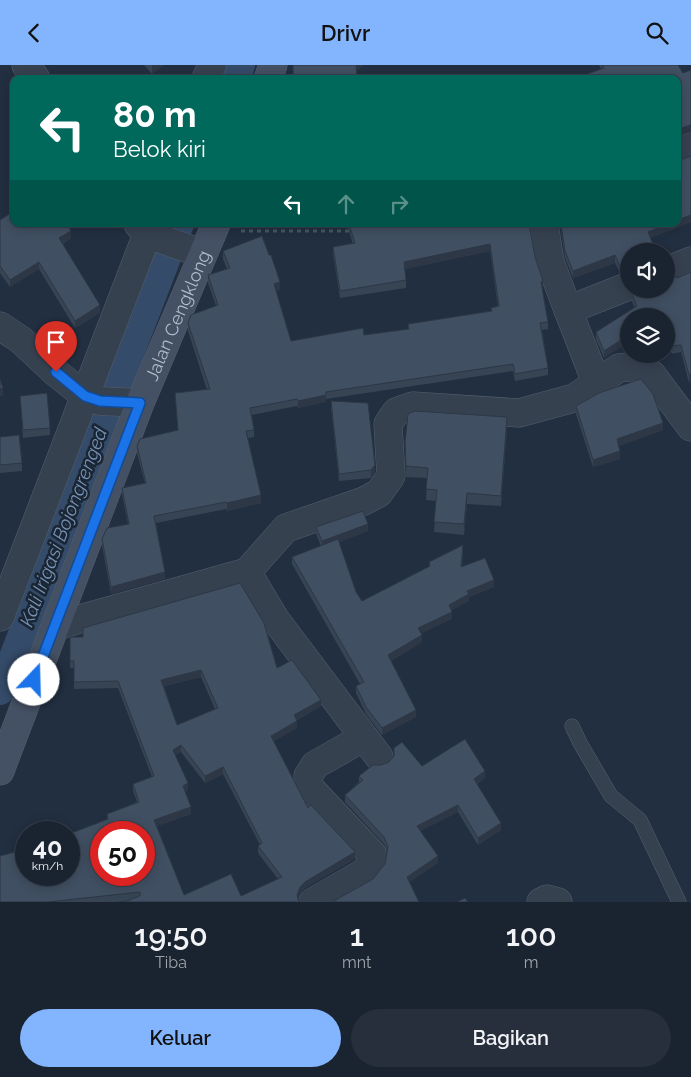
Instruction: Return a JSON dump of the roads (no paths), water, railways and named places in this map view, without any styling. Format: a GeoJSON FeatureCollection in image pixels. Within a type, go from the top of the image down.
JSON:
{"type":"FeatureCollection","features":[{"type":"Feature","properties":{"kind":"main road","name":"Jalan Cengklong"},"geometry":{"type":"LineString","coordinates":[[0,771],[136,403],[206,240]]}},
{"type":"Feature","properties":{"kind":"street"},"geometry":{"type":"LineString","coordinates":[[544,227],[550,262],[596,382]]}},
{"type":"Feature","properties":{"kind":"street"},"geometry":{"type":"LineString","coordinates":[[2,607],[93,398],[147,230],[206,240]]}},
{"type":"Feature","properties":{"kind":"street"},"geometry":{"type":"LineString","coordinates":[[675,267],[691,261]]}},
{"type":"Feature","properties":{"kind":"street"},"geometry":{"type":"LineString","coordinates":[[568,310],[620,290]]}},
{"type":"Feature","properties":{"kind":"street"},"geometry":{"type":"LineString","coordinates":[[0,327],[21,340],[56,372],[93,398],[136,403]]}},
{"type":"Feature","properties":{"kind":"street"},"geometry":{"type":"LineString","coordinates":[[55,626],[247,572],[286,529],[364,501],[379,493],[391,476],[388,425],[396,413],[413,406],[519,413],[574,398],[619,368],[640,367],[652,375],[691,427]]}},
{"type":"Feature","properties":{"kind":"street"},"geometry":{"type":"LineString","coordinates":[[247,572],[275,619],[371,747],[315,765],[308,776],[309,787],[372,853],[372,862],[365,872],[313,902]]}},
{"type":"Feature","properties":{"kind":"street"},"geometry":{"type":"LineString","coordinates":[[541,902],[547,899],[558,902]]}},
{"type":"Feature","properties":{"kind":"lane"},"geometry":{"type":"LineString","coordinates":[[572,726],[611,797],[640,819],[679,902]]}},
{"type":"Feature","properties":{"kind":"waterway","name":"Kali Irigasi Bojongrenged"},"geometry":{"type":"LineString","coordinates":[[237,75],[241,65]]}},
{"type":"Feature","properties":{"kind":"waterway","name":"Kali Irigasi Bojongrenged"},"geometry":{"type":"LineString","coordinates":[[0,691],[179,227]]}}]}
